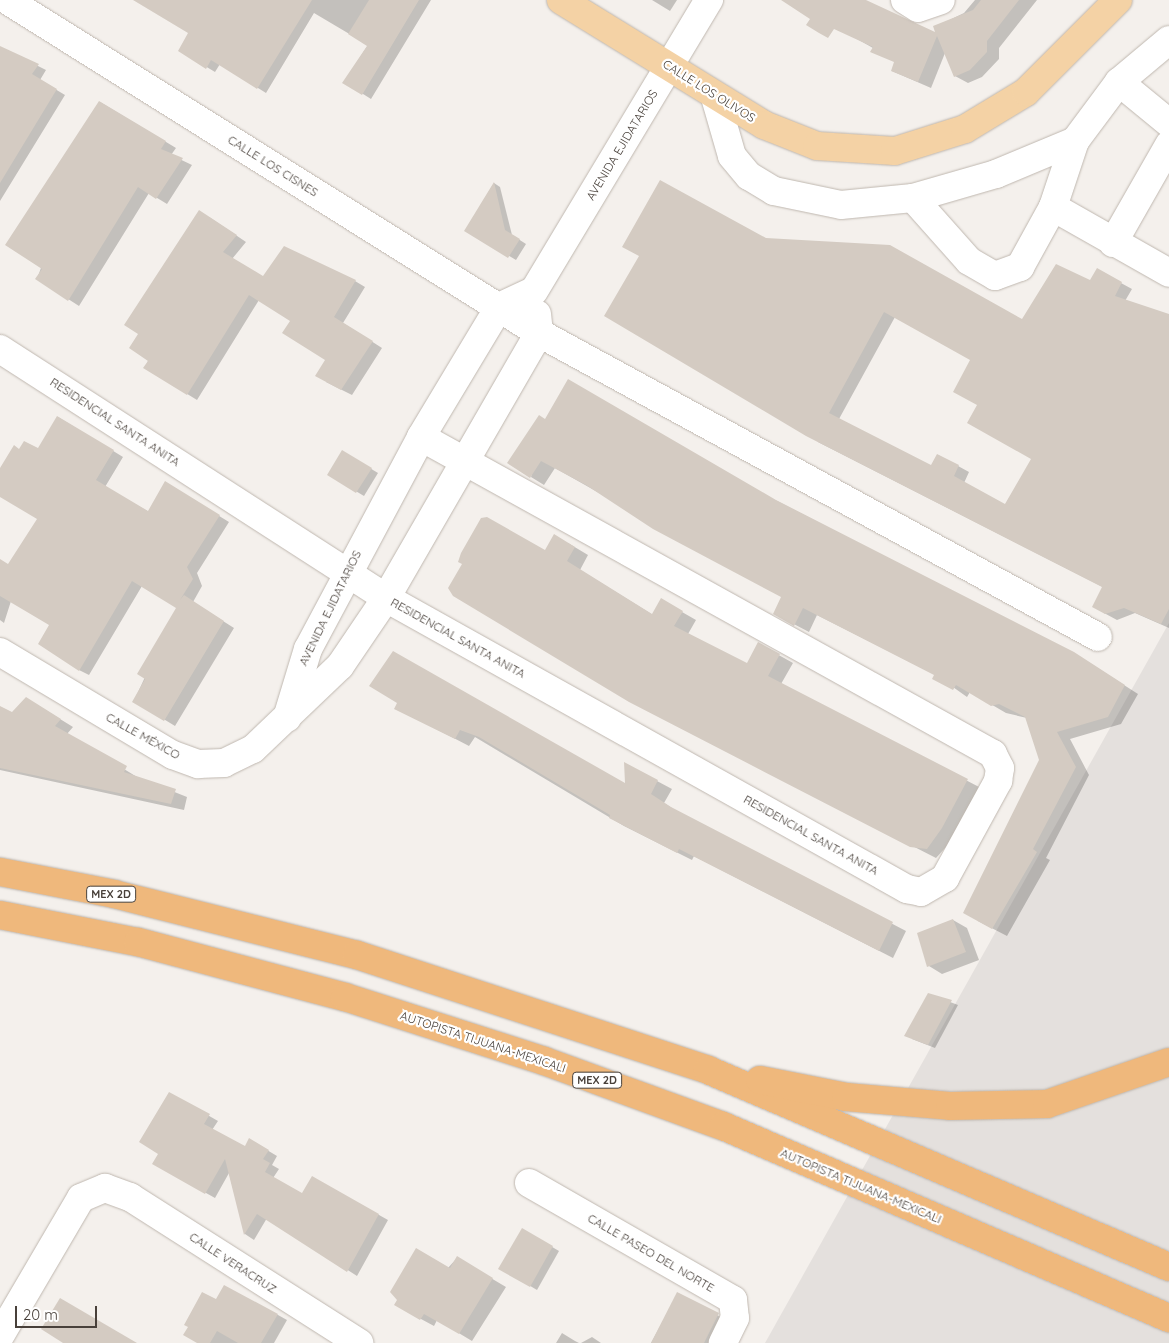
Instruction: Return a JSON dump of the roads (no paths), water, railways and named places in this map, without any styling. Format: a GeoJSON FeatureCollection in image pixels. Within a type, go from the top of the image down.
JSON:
{"type":"FeatureCollection","features":[{"type":"Feature","properties":{"kind":"highway","name":"MEX 2D"},"geometry":{"type":"LineString","coordinates":[[0,872],[114,894],[358,955],[708,1070],[1169,1267]]}},
{"type":"Feature","properties":{"kind":"highway","name":"AUTOPISTA TIJUANA-MEXICALI"},"geometry":{"type":"LineString","coordinates":[[0,914],[138,942],[346,997],[544,1061],[723,1126],[1169,1318]]}},
{"type":"Feature","properties":{"kind":"highway"},"geometry":{"type":"LineString","coordinates":[[708,1070],[846,1097],[959,1106],[1047,1104],[1169,1062]]}},
{"type":"Feature","properties":{"kind":"main road","name":"CALLE LOS OLIVOS"},"geometry":{"type":"LineString","coordinates":[[561,0],[669,66],[715,97],[764,125],[817,146],[895,151],[965,129],[1026,92],[1118,0]]}},
{"type":"Feature","properties":{"kind":"street","name":"CALLE LOS CISNES"},"geometry":{"type":"LineString","coordinates":[[7,0],[539,333]]}},
{"type":"Feature","properties":{"kind":"street","name":"AVENIDA EJIDATARIOS"},"geometry":{"type":"LineString","coordinates":[[534,290],[709,0]]}},
{"type":"Feature","properties":{"kind":"street"},"geometry":{"type":"LineString","coordinates":[[913,198],[969,261],[995,276],[1020,267],[1053,208],[1075,141],[1119,82],[1169,40]]}},
{"type":"Feature","properties":{"kind":"street"},"geometry":{"type":"LineString","coordinates":[[1119,82],[1169,123]]}},
{"type":"Feature","properties":{"kind":"street"},"geometry":{"type":"LineString","coordinates":[[715,97],[732,156],[749,176],[774,191],[841,205],[913,198],[996,174],[1075,141]]}},
{"type":"Feature","properties":{"kind":"street"},"geometry":{"type":"LineString","coordinates":[[1113,243],[1169,146]]}},
{"type":"Feature","properties":{"kind":"street"},"geometry":{"type":"LineString","coordinates":[[1053,208],[1169,273]]}},
{"type":"Feature","properties":{"kind":"street"},"geometry":{"type":"LineString","coordinates":[[287,718],[340,666],[386,598],[539,333],[534,290],[499,307]]}},
{"type":"Feature","properties":{"kind":"street","name":"AVENIDA EJIDATARIOS"},"geometry":{"type":"LineString","coordinates":[[287,718],[308,649],[346,571],[420,437],[499,307]]}},
{"type":"Feature","properties":{"kind":"street"},"geometry":{"type":"LineString","coordinates":[[539,333],[1098,637]]}},
{"type":"Feature","properties":{"kind":"street","name":"RESIDENCIAL SANTA ANITA"},"geometry":{"type":"LineString","coordinates":[[0,349],[386,598],[907,889],[921,892],[945,878],[998,781],[1000,768],[993,754],[420,437]]}},
{"type":"Feature","properties":{"kind":"street","name":"CALLE MÉXICO"},"geometry":{"type":"LineString","coordinates":[[0,652],[174,755],[198,764],[224,763],[253,749],[287,718]]}},
{"type":"Feature","properties":{"kind":"street","name":"CALLE PASEO DEL NORTE"},"geometry":{"type":"LineString","coordinates":[[529,1183],[732,1300],[735,1318],[722,1343]]}},
{"type":"Feature","properties":{"kind":"street","name":"CALLE VERACRUZ"},"geometry":{"type":"LineString","coordinates":[[0,1336],[81,1198],[105,1188],[130,1197],[359,1343]]}}]}
